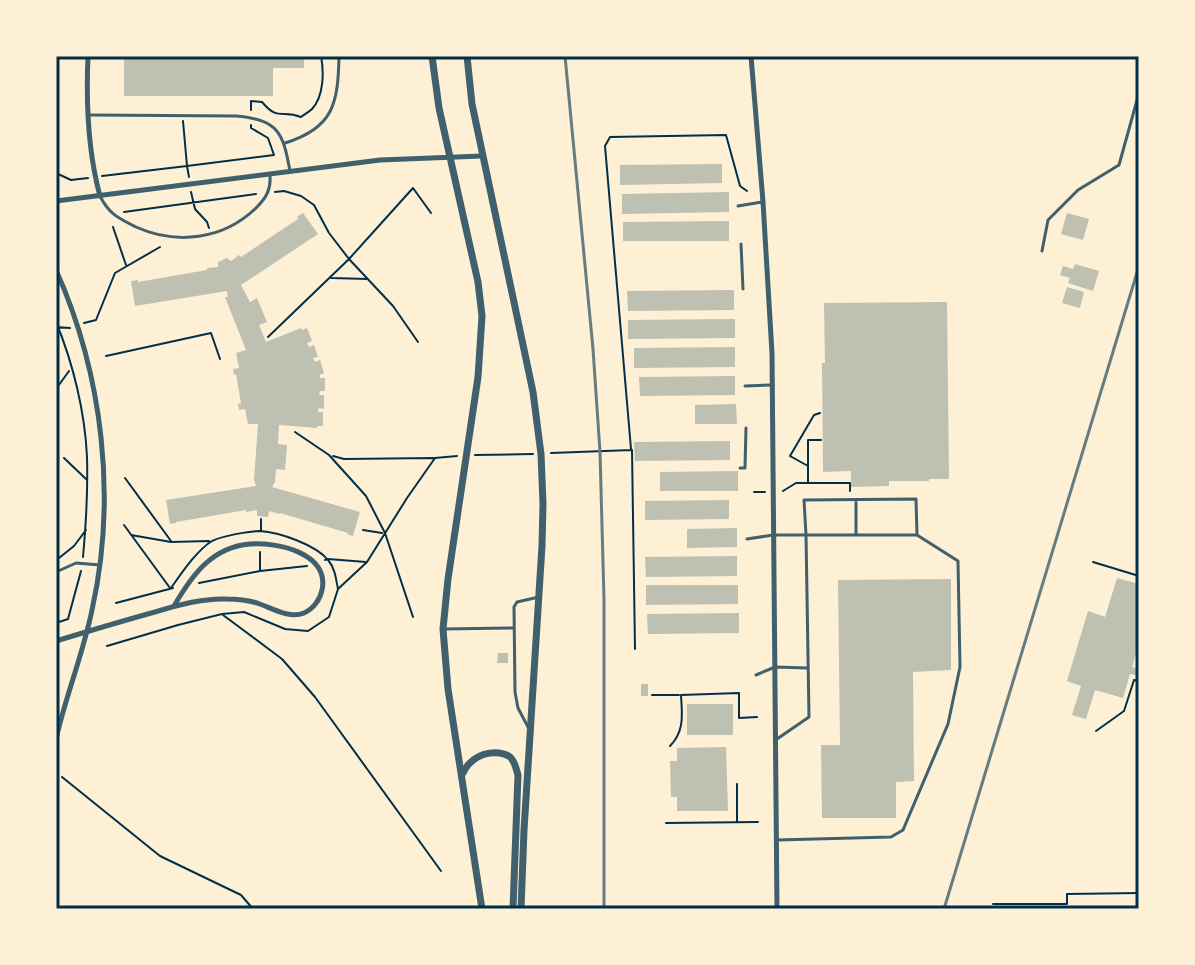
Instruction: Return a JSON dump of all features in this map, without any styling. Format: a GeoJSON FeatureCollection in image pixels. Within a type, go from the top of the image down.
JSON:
{"type":"FeatureCollection","features":[{"type":"Feature","properties":{"kind":"street"},"geometry":{"type":"LineString","coordinates":[[88,56],[95,177],[100,196]]}},
{"type":"Feature","properties":{"kind":"street"},"geometry":{"type":"LineString","coordinates":[[432,56],[439,108],[478,282],[482,316],[478,377],[443,629],[448,689],[482,909]]}},
{"type":"Feature","properties":{"kind":"street"},"geometry":{"type":"LineString","coordinates":[[467,56],[472,104],[533,392],[541,454],[543,504],[539,597],[521,909]]}},
{"type":"Feature","properties":{"kind":"street"},"geometry":{"type":"LineString","coordinates":[[751,56],[772,353],[777,909]]}},
{"type":"Feature","properties":{"kind":"street"},"geometry":{"type":"LineString","coordinates":[[56,201],[380,160],[482,156]]}},
{"type":"Feature","properties":{"kind":"street"},"geometry":{"type":"LineString","coordinates":[[56,270],[89,367],[97,405],[104,480],[100,565],[87,632],[56,739]]}},
{"type":"Feature","properties":{"kind":"street"},"geometry":{"type":"LineString","coordinates":[[56,641],[174,606],[223,598],[255,603],[288,614],[302,614],[315,605],[323,586],[320,570],[316,564],[293,550],[260,544],[245,545],[217,553],[186,585],[174,606]]}},
{"type":"Feature","properties":{"kind":"street"},"geometry":{"type":"LineString","coordinates":[[462,773],[471,761],[484,754],[497,753],[509,757],[515,764],[518,775],[513,909]]}},
{"type":"Feature","properties":{"kind":"lane"},"geometry":{"type":"LineString","coordinates":[[285,143],[307,135],[326,117],[337,94],[339,56]]}},
{"type":"Feature","properties":{"kind":"lane"},"geometry":{"type":"LineString","coordinates":[[1042,251],[1048,220],[1078,190],[1119,165],[1139,93]]}},
{"type":"Feature","properties":{"kind":"lane"},"geometry":{"type":"LineString","coordinates":[[90,115],[259,119],[268,124],[285,143],[290,171]]}},
{"type":"Feature","properties":{"kind":"lane"},"geometry":{"type":"LineString","coordinates":[[100,196],[111,214],[136,227],[159,235],[183,238],[202,236],[222,230],[253,211],[269,193],[269,174]]}},
{"type":"Feature","properties":{"kind":"lane"},"geometry":{"type":"LineString","coordinates":[[738,206],[763,202]]}},
{"type":"Feature","properties":{"kind":"lane"},"geometry":{"type":"LineString","coordinates":[[741,244],[743,289]]}},
{"type":"Feature","properties":{"kind":"lane"},"geometry":{"type":"LineString","coordinates":[[745,386],[772,385]]}},
{"type":"Feature","properties":{"kind":"lane"},"geometry":{"type":"LineString","coordinates":[[740,468],[745,468],[746,428]]}},
{"type":"Feature","properties":{"kind":"lane"},"geometry":{"type":"LineString","coordinates":[[777,739],[809,717],[804,500],[916,499],[917,535]]}},
{"type":"Feature","properties":{"kind":"lane"},"geometry":{"type":"LineString","coordinates":[[856,500],[856,535]]}},
{"type":"Feature","properties":{"kind":"lane"},"geometry":{"type":"LineString","coordinates":[[747,539],[773,535],[917,535],[958,561],[960,667],[948,724],[903,830],[891,837],[777,840]]}},
{"type":"Feature","properties":{"kind":"lane"},"geometry":{"type":"LineString","coordinates":[[56,572],[69,565],[100,565]]}},
{"type":"Feature","properties":{"kind":"lane"},"geometry":{"type":"LineString","coordinates":[[530,731],[518,708],[515,692],[514,607],[517,602],[539,597]]}},
{"type":"Feature","properties":{"kind":"lane"},"geometry":{"type":"LineString","coordinates":[[443,629],[514,628]]}},
{"type":"Feature","properties":{"kind":"lane"},"geometry":{"type":"LineString","coordinates":[[756,675],[775,667],[809,668]]}},
{"type":"Feature","properties":{"kind":"path"},"geometry":{"type":"LineString","coordinates":[[635,649],[632,450],[605,146],[610,137],[726,135],[740,186],[747,191]]}},
{"type":"Feature","properties":{"kind":"path"},"geometry":{"type":"LineString","coordinates":[[268,337],[349,259],[413,188],[431,213]]}},
{"type":"Feature","properties":{"kind":"path"},"geometry":{"type":"LineString","coordinates":[[111,214],[284,191],[301,196],[314,205],[329,233],[393,306],[418,342]]}},
{"type":"Feature","properties":{"kind":"path"},"geometry":{"type":"LineString","coordinates":[[113,227],[126,266]]}},
{"type":"Feature","properties":{"kind":"path"},"geometry":{"type":"LineString","coordinates":[[96,320],[115,273],[160,247]]}},
{"type":"Feature","properties":{"kind":"path"},"geometry":{"type":"LineString","coordinates":[[329,278],[368,279]]}},
{"type":"Feature","properties":{"kind":"path"},"geometry":{"type":"LineString","coordinates":[[56,623],[68,619],[83,563],[87,455],[78,399],[57,326]]}},
{"type":"Feature","properties":{"kind":"path"},"geometry":{"type":"LineString","coordinates":[[106,356],[211,333],[220,359]]}},
{"type":"Feature","properties":{"kind":"path"},"geometry":{"type":"LineString","coordinates":[[56,389],[71,369]]}},
{"type":"Feature","properties":{"kind":"path"},"geometry":{"type":"LineString","coordinates":[[808,466],[790,456],[814,415],[820,413]]}},
{"type":"Feature","properties":{"kind":"path"},"geometry":{"type":"LineString","coordinates":[[295,432],[329,455],[366,496],[385,533],[413,617]]}},
{"type":"Feature","properties":{"kind":"path"},"geometry":{"type":"LineString","coordinates":[[808,483],[808,440],[821,440]]}},
{"type":"Feature","properties":{"kind":"path"},"geometry":{"type":"LineString","coordinates":[[329,455],[344,459],[435,458],[632,450]]}},
{"type":"Feature","properties":{"kind":"path"},"geometry":{"type":"LineString","coordinates":[[64,458],[86,480]]}},
{"type":"Feature","properties":{"kind":"path"},"geometry":{"type":"LineString","coordinates":[[107,646],[222,614],[244,612],[285,629],[308,631],[329,617],[338,589],[367,562],[435,458]]}},
{"type":"Feature","properties":{"kind":"path"},"geometry":{"type":"LineString","coordinates":[[125,478],[171,542]]}},
{"type":"Feature","properties":{"kind":"path"},"geometry":{"type":"LineString","coordinates":[[754,492],[782,492],[796,483],[850,483],[850,492]]}},
{"type":"Feature","properties":{"kind":"path"},"geometry":{"type":"LineString","coordinates":[[124,525],[170,589]]}},
{"type":"Feature","properties":{"kind":"path"},"geometry":{"type":"LineString","coordinates":[[59,558],[74,546],[86,530]]}},
{"type":"Feature","properties":{"kind":"path"},"geometry":{"type":"LineString","coordinates":[[363,530],[385,533]]}},
{"type":"Feature","properties":{"kind":"path"},"geometry":{"type":"LineString","coordinates":[[131,535],[171,542],[212,541]]}},
{"type":"Feature","properties":{"kind":"path"},"geometry":{"type":"LineString","coordinates":[[116,603],[186,585],[316,564],[328,559],[367,562]]}},
{"type":"Feature","properties":{"kind":"path"},"geometry":{"type":"LineString","coordinates":[[1093,562],[1139,576]]}},
{"type":"Feature","properties":{"kind":"path"},"geometry":{"type":"LineString","coordinates":[[222,614],[282,659],[307,687],[441,871]]}},
{"type":"Feature","properties":{"kind":"path"},"geometry":{"type":"LineString","coordinates":[[1096,731],[1124,711],[1137,681],[1136,675]]}},
{"type":"Feature","properties":{"kind":"path"},"geometry":{"type":"LineString","coordinates":[[652,695],[739,693],[739,718],[757,717]]}},
{"type":"Feature","properties":{"kind":"path"},"geometry":{"type":"LineString","coordinates":[[670,746],[680,733],[681,695]]}},
{"type":"Feature","properties":{"kind":"path"},"geometry":{"type":"LineString","coordinates":[[62,777],[160,856],[241,895],[253,909]]}},
{"type":"Feature","properties":{"kind":"path"},"geometry":{"type":"LineString","coordinates":[[737,784],[737,822]]}},
{"type":"Feature","properties":{"kind":"path"},"geometry":{"type":"LineString","coordinates":[[666,823],[758,822]]}},
{"type":"Feature","properties":{"kind":"path"},"geometry":{"type":"LineString","coordinates":[[993,904],[1067,904],[1067,894],[1139,893]]}},
{"type":"Feature","properties":{"kind":"path"},"geometry":{"type":"LineString","coordinates":[[1006,904],[1006,909]]}},
{"type":"Feature","properties":{"kind":"building"},"geometry":{"type":"Polygon","coordinates":[[[124,56],[304,56],[304,68],[273,68],[273,96],[124,96],[124,56]]]}},
{"type":"Feature","properties":{"kind":"building"},"geometry":{"type":"Polygon","coordinates":[[[722,164],[722,183],[620,185],[620,165],[722,164]]]}},
{"type":"Feature","properties":{"kind":"building"},"geometry":{"type":"Polygon","coordinates":[[[729,192],[729,212],[622,214],[622,194],[729,192]]]}},
{"type":"Feature","properties":{"kind":"building"},"geometry":{"type":"Polygon","coordinates":[[[303,213],[318,234],[241,285],[250,302],[257,298],[267,322],[259,325],[266,342],[307,328],[312,341],[307,343],[309,347],[314,345],[318,357],[313,358],[315,362],[320,360],[324,373],[320,378],[325,378],[325,391],[320,391],[319,395],[324,395],[324,409],[319,408],[318,412],[323,412],[323,426],[279,425],[278,444],[287,445],[285,470],[276,469],[272,487],[360,512],[353,536],[280,513],[269,511],[268,517],[257,516],[257,510],[170,524],[166,500],[256,486],[258,424],[248,424],[245,409],[239,410],[238,404],[241,403],[233,369],[239,368],[236,353],[246,350],[225,297],[228,297],[227,291],[135,306],[131,281],[218,267],[218,262],[241,257],[303,213]]]}},
{"type":"Feature","properties":{"kind":"building"},"geometry":{"type":"Polygon","coordinates":[[[1067,213],[1089,219],[1083,240],[1061,234],[1067,213]]]}},
{"type":"Feature","properties":{"kind":"building"},"geometry":{"type":"Polygon","coordinates":[[[729,221],[729,241],[623,241],[623,222],[729,221]]]}},
{"type":"Feature","properties":{"kind":"building"},"geometry":{"type":"Polygon","coordinates":[[[1075,264],[1099,271],[1093,291],[1068,283],[1070,278],[1060,275],[1063,266],[1073,269],[1075,264]]]}},
{"type":"Feature","properties":{"kind":"building"},"geometry":{"type":"Polygon","coordinates":[[[1067,287],[1084,292],[1080,308],[1062,303],[1067,287]]]}},
{"type":"Feature","properties":{"kind":"building"},"geometry":{"type":"Polygon","coordinates":[[[734,290],[734,310],[628,311],[627,291],[734,290]]]}},
{"type":"Feature","properties":{"kind":"building"},"geometry":{"type":"Polygon","coordinates":[[[947,302],[949,479],[889,481],[889,486],[851,487],[851,471],[823,472],[824,303],[947,302]]]}},
{"type":"Feature","properties":{"kind":"building"},"geometry":{"type":"Polygon","coordinates":[[[735,319],[735,338],[628,339],[628,320],[735,319]]]}},
{"type":"Feature","properties":{"kind":"building"},"geometry":{"type":"Polygon","coordinates":[[[735,347],[735,367],[634,368],[634,348],[735,347]]]}},
{"type":"Feature","properties":{"kind":"building"},"geometry":{"type":"Polygon","coordinates":[[[735,376],[735,395],[640,396],[639,377],[735,376]]]}},
{"type":"Feature","properties":{"kind":"building"},"geometry":{"type":"Polygon","coordinates":[[[736,404],[737,424],[695,424],[695,405],[736,404]]]}},
{"type":"Feature","properties":{"kind":"building"},"geometry":{"type":"Polygon","coordinates":[[[730,441],[730,460],[635,461],[634,442],[730,441]]]}},
{"type":"Feature","properties":{"kind":"building"},"geometry":{"type":"Polygon","coordinates":[[[738,471],[738,491],[660,491],[660,472],[738,471]]]}},
{"type":"Feature","properties":{"kind":"building"},"geometry":{"type":"Polygon","coordinates":[[[729,500],[729,519],[645,520],[645,501],[729,500]]]}},
{"type":"Feature","properties":{"kind":"building"},"geometry":{"type":"Polygon","coordinates":[[[737,528],[737,547],[687,548],[687,529],[737,528]]]}},
{"type":"Feature","properties":{"kind":"building"},"geometry":{"type":"Polygon","coordinates":[[[737,556],[737,576],[646,577],[645,557],[737,556]]]}},
{"type":"Feature","properties":{"kind":"building"},"geometry":{"type":"Polygon","coordinates":[[[1117,578],[1139,584],[1139,644],[1132,667],[1139,669],[1139,676],[1130,674],[1123,698],[1095,690],[1086,719],[1072,715],[1081,686],[1067,681],[1088,611],[1105,617],[1117,578]]]}},
{"type":"Feature","properties":{"kind":"building"},"geometry":{"type":"Polygon","coordinates":[[[951,579],[951,670],[913,672],[914,781],[896,782],[896,818],[822,818],[821,745],[840,745],[838,580],[951,579]]]}},
{"type":"Feature","properties":{"kind":"building"},"geometry":{"type":"Polygon","coordinates":[[[646,585],[738,585],[738,604],[646,605],[646,585]]]}},
{"type":"Feature","properties":{"kind":"building"},"geometry":{"type":"Polygon","coordinates":[[[739,613],[739,633],[648,634],[647,614],[739,613]]]}},
{"type":"Feature","properties":{"kind":"building"},"geometry":{"type":"Polygon","coordinates":[[[498,653],[508,653],[508,663],[497,663],[498,653]]]}},
{"type":"Feature","properties":{"kind":"building"},"geometry":{"type":"Polygon","coordinates":[[[641,684],[648,684],[648,696],[641,696],[641,684]]]}},
{"type":"Feature","properties":{"kind":"building"},"geometry":{"type":"Polygon","coordinates":[[[687,704],[733,704],[733,735],[687,735],[687,704]]]}},
{"type":"Feature","properties":{"kind":"building"},"geometry":{"type":"Polygon","coordinates":[[[726,747],[728,811],[677,811],[677,797],[671,797],[670,761],[677,761],[677,748],[726,747]]]}},
{"type":"Feature","properties":{"kind":"railway"},"geometry":{"type":"LineString","coordinates":[[565,56],[600,452],[604,599],[604,909]]}},
{"type":"Feature","properties":{"kind":"railway"},"geometry":{"type":"LineString","coordinates":[[944,909],[1139,266]]}}]}
